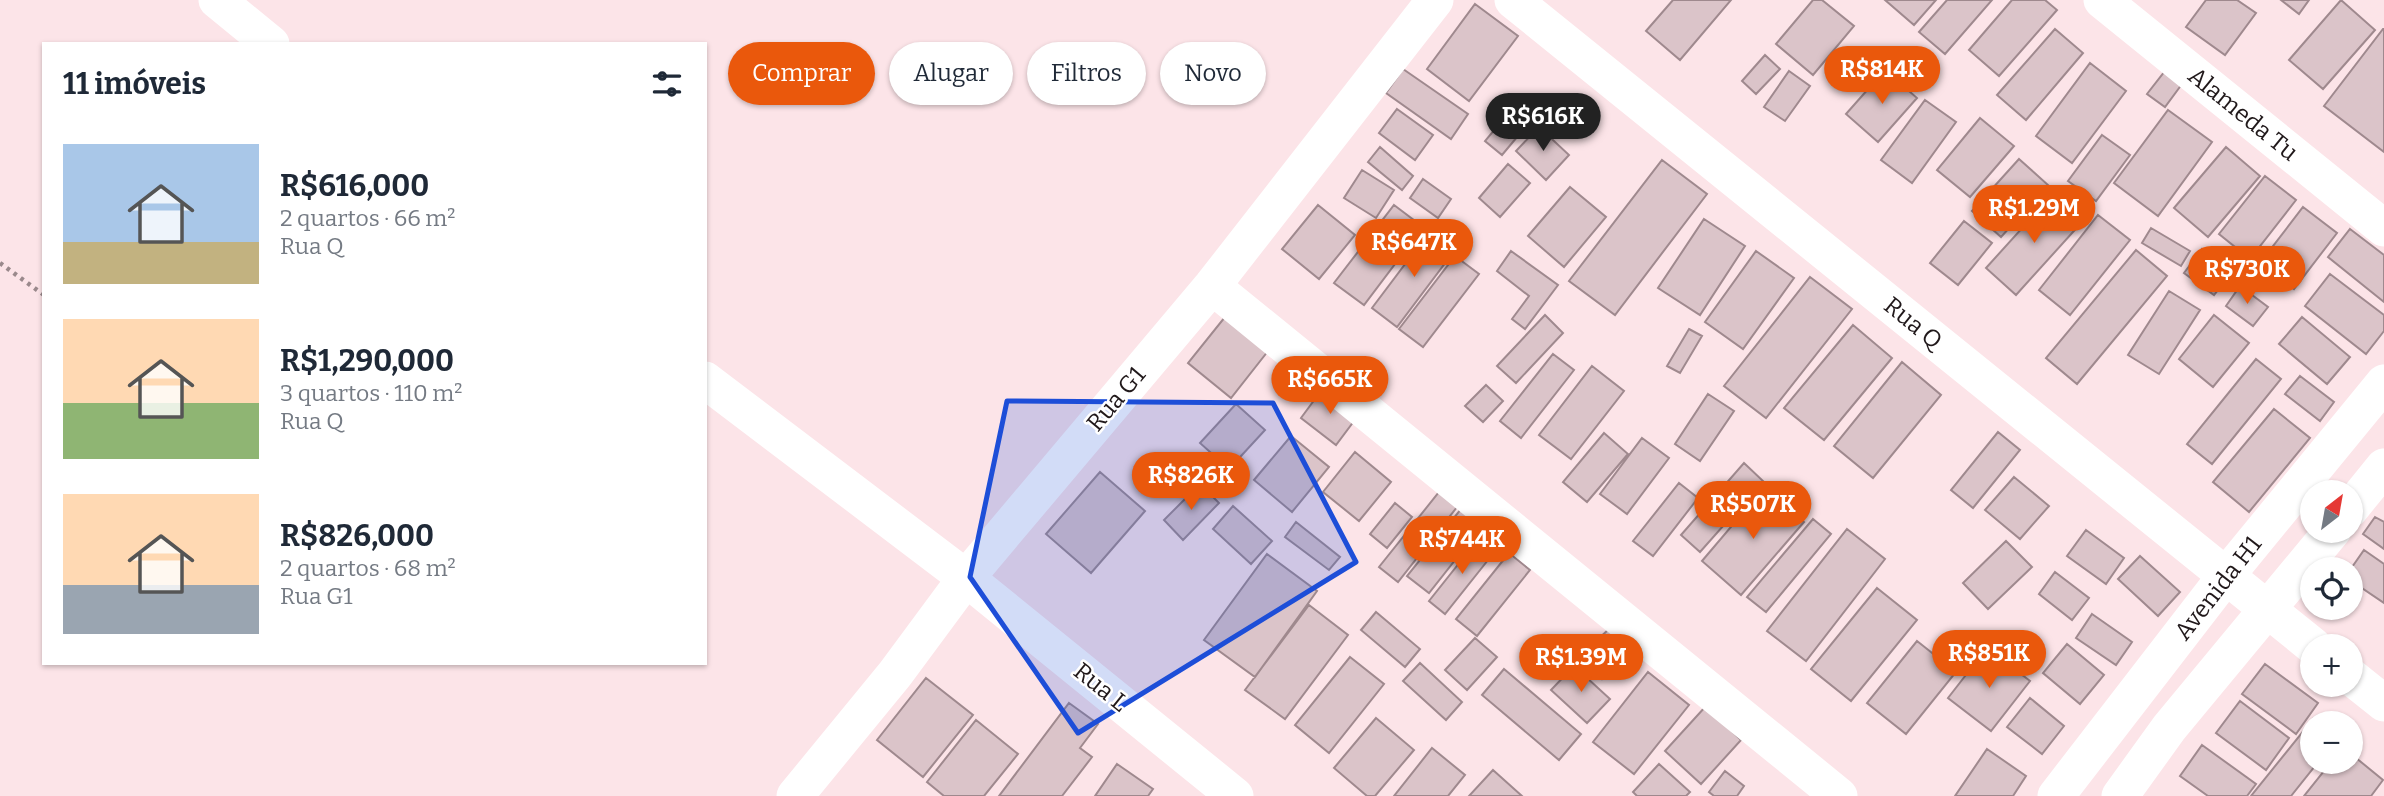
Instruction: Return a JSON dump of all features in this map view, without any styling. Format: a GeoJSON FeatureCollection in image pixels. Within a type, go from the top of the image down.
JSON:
{"type":"FeatureCollection","features":[{"type":"Feature","properties":{"kind":"street"},"geometry":{"type":"LineString","coordinates":[[218,0],[269,42]]}},
{"type":"Feature","properties":{"kind":"street","name":"Rua G1"},"geometry":{"type":"LineString","coordinates":[[795,796],[895,674],[966,578],[1212,286],[1435,0]]}},
{"type":"Feature","properties":{"kind":"street","name":"Rua Q"},"geometry":{"type":"LineString","coordinates":[[1513,0],[2300,635]]}},
{"type":"Feature","properties":{"kind":"street","name":"Alameda Tu"},"geometry":{"type":"LineString","coordinates":[[2102,0],[2384,228]]}},
{"type":"Feature","properties":{"kind":"street"},"geometry":{"type":"LineString","coordinates":[[1212,286],[1839,796]]}},
{"type":"Feature","properties":{"kind":"street","name":"Rua L"},"geometry":{"type":"LineString","coordinates":[[707,382],[966,578],[1235,796]]}},
{"type":"Feature","properties":{"kind":"street","name":"Avenida H1"},"geometry":{"type":"LineString","coordinates":[[2056,796],[2225,577],[2384,383]]}},
{"type":"Feature","properties":{"kind":"street"},"geometry":{"type":"LineString","coordinates":[[2363,493],[2384,467]]}},
{"type":"Feature","properties":{"kind":"street","name":"Avenida H1"},"geometry":{"type":"LineString","coordinates":[[2120,796],[2169,728],[2323,543]]}},
{"type":"Feature","properties":{"kind":"street"},"geometry":{"type":"LineString","coordinates":[[2363,686],[2384,703]]}},
{"type":"Feature","properties":{"kind":"path"},"geometry":{"type":"LineString","coordinates":[[0,263],[42,294]]}},
{"type":"Feature","properties":{"kind":"highlighted area"},"geometry":{"type":"Polygon","coordinates":[[[1007,401],[1273,403],[1356,562],[1078,733],[970,577],[1007,401]]]}},
{"type":"Feature","properties":{"kind":"building"},"geometry":{"type":"Polygon","coordinates":[[[1673,0],[1731,0],[1680,60],[1646,31],[1673,0]]]}},
{"type":"Feature","properties":{"kind":"building"},"geometry":{"type":"Polygon","coordinates":[[[1813,0],[1822,0],[1854,26],[1813,75],[1776,44],[1813,0]]]}},
{"type":"Feature","properties":{"kind":"building"},"geometry":{"type":"Polygon","coordinates":[[[1885,0],[1936,0],[1914,25],[1885,0]]]}},
{"type":"Feature","properties":{"kind":"building"},"geometry":{"type":"Polygon","coordinates":[[[1947,0],[1992,0],[1945,54],[1919,32],[1947,0]]]}},
{"type":"Feature","properties":{"kind":"building"},"geometry":{"type":"Polygon","coordinates":[[[2012,0],[2045,0],[2057,10],[1999,76],[1969,50],[2012,0]]]}},
{"type":"Feature","properties":{"kind":"building"},"geometry":{"type":"Polygon","coordinates":[[[2206,0],[2237,0],[2256,13],[2225,55],[2186,27],[2206,0]]]}},
{"type":"Feature","properties":{"kind":"building"},"geometry":{"type":"Polygon","coordinates":[[[2281,0],[2309,0],[2299,14],[2281,0]]]}},
{"type":"Feature","properties":{"kind":"building"},"geometry":{"type":"Polygon","coordinates":[[[2341,0],[2375,30],[2323,89],[2289,60],[2341,0]]]}},
{"type":"Feature","properties":{"kind":"building"},"geometry":{"type":"Polygon","coordinates":[[[1475,4],[1518,36],[1469,101],[1427,69],[1475,4]]]}},
{"type":"Feature","properties":{"kind":"building"},"geometry":{"type":"Polygon","coordinates":[[[2055,29],[2083,53],[2026,120],[1997,95],[2055,29]]]}},
{"type":"Feature","properties":{"kind":"building"},"geometry":{"type":"Polygon","coordinates":[[[2384,29],[2384,152],[2324,106],[2384,29]]]}},
{"type":"Feature","properties":{"kind":"building"},"geometry":{"type":"Polygon","coordinates":[[[1765,55],[1780,69],[1756,94],[1742,81],[1765,55]]]}},
{"type":"Feature","properties":{"kind":"building"},"geometry":{"type":"Polygon","coordinates":[[[2090,63],[2126,91],[2072,163],[2036,136],[2090,63]]]}},
{"type":"Feature","properties":{"kind":"building"},"geometry":{"type":"Polygon","coordinates":[[[1403,69],[1468,114],[1451,139],[1386,93],[1403,69]]]}},
{"type":"Feature","properties":{"kind":"building"},"geometry":{"type":"Polygon","coordinates":[[[1885,70],[1917,98],[1878,142],[1846,114],[1885,70]]]}},
{"type":"Feature","properties":{"kind":"building"},"geometry":{"type":"Polygon","coordinates":[[[1789,71],[1810,86],[1785,121],[1764,107],[1789,71]]]}},
{"type":"Feature","properties":{"kind":"building"},"geometry":{"type":"Polygon","coordinates":[[[2165,71],[2182,84],[2165,107],[2147,94],[2165,71]]]}},
{"type":"Feature","properties":{"kind":"building"},"geometry":{"type":"Polygon","coordinates":[[[1925,100],[1956,122],[1912,183],[1881,160],[1925,100]]]}},
{"type":"Feature","properties":{"kind":"building"},"geometry":{"type":"Polygon","coordinates":[[[1397,109],[1433,135],[1415,160],[1379,133],[1397,109]]]}},
{"type":"Feature","properties":{"kind":"building"},"geometry":{"type":"Polygon","coordinates":[[[1511,110],[1528,124],[1502,155],[1485,141],[1511,110]]]}},
{"type":"Feature","properties":{"kind":"building"},"geometry":{"type":"Polygon","coordinates":[[[2168,110],[2212,142],[2158,216],[2114,183],[2168,110]]]}},
{"type":"Feature","properties":{"kind":"building"},"geometry":{"type":"Polygon","coordinates":[[[1980,118],[2014,146],[1970,197],[1937,170],[1980,118]]]}},
{"type":"Feature","properties":{"kind":"building"},"geometry":{"type":"Polygon","coordinates":[[[1539,127],[1569,155],[1546,180],[1516,151],[1539,127]]]}},
{"type":"Feature","properties":{"kind":"building"},"geometry":{"type":"Polygon","coordinates":[[[2102,135],[2130,155],[2096,201],[2068,181],[2102,135]]]}},
{"type":"Feature","properties":{"kind":"building"},"geometry":{"type":"Polygon","coordinates":[[[1380,147],[1413,176],[1402,190],[1368,162],[1380,147]]]}},
{"type":"Feature","properties":{"kind":"building"},"geometry":{"type":"Polygon","coordinates":[[[2226,147],[2260,176],[2208,237],[2174,208],[2226,147]]]}},
{"type":"Feature","properties":{"kind":"building"},"geometry":{"type":"Polygon","coordinates":[[[2019,159],[2048,185],[2001,237],[1972,211],[2019,159]]]}},
{"type":"Feature","properties":{"kind":"building"},"geometry":{"type":"Polygon","coordinates":[[[1662,160],[1707,194],[1615,315],[1569,281],[1662,160]]]}},
{"type":"Feature","properties":{"kind":"building"},"geometry":{"type":"Polygon","coordinates":[[[1508,164],[1530,183],[1500,217],[1479,198],[1508,164]]]}},
{"type":"Feature","properties":{"kind":"building"},"geometry":{"type":"Polygon","coordinates":[[[1362,170],[1394,190],[1376,218],[1344,198],[1362,170]]]}},
{"type":"Feature","properties":{"kind":"building"},"geometry":{"type":"Polygon","coordinates":[[[2265,176],[2296,200],[2250,259],[2219,234],[2265,176]]]}},
{"type":"Feature","properties":{"kind":"building"},"geometry":{"type":"Polygon","coordinates":[[[1423,179],[1451,199],[1438,218],[1410,198],[1423,179]]]}},
{"type":"Feature","properties":{"kind":"building"},"geometry":{"type":"Polygon","coordinates":[[[1570,187],[1606,217],[1564,267],[1528,236],[1570,187]]]}},
{"type":"Feature","properties":{"kind":"building"},"geometry":{"type":"Polygon","coordinates":[[[2052,195],[2082,222],[2016,295],[1986,268],[2052,195]]]}},
{"type":"Feature","properties":{"kind":"building"},"geometry":{"type":"Polygon","coordinates":[[[1318,205],[1355,235],[1319,279],[1282,249],[1318,205]]]}},
{"type":"Feature","properties":{"kind":"building"},"geometry":{"type":"Polygon","coordinates":[[[1394,205],[1423,227],[1364,305],[1334,283],[1394,205]]]}},
{"type":"Feature","properties":{"kind":"building"},"geometry":{"type":"Polygon","coordinates":[[[2303,207],[2337,233],[2294,289],[2260,263],[2303,207]]]}},
{"type":"Feature","properties":{"kind":"building"},"geometry":{"type":"Polygon","coordinates":[[[2098,215],[2130,240],[2070,315],[2039,290],[2098,215]]]}},
{"type":"Feature","properties":{"kind":"building"},"geometry":{"type":"Polygon","coordinates":[[[1704,219],[1745,246],[1700,315],[1658,288],[1704,219]]]}},
{"type":"Feature","properties":{"kind":"building"},"geometry":{"type":"Polygon","coordinates":[[[1964,221],[1992,243],[1958,285],[1930,263],[1964,221]]]}},
{"type":"Feature","properties":{"kind":"building"},"geometry":{"type":"Polygon","coordinates":[[[2151,228],[2190,251],[2181,266],[2142,243],[2151,228]]]}},
{"type":"Feature","properties":{"kind":"building"},"geometry":{"type":"Polygon","coordinates":[[[2350,229],[2384,255],[2384,302],[2328,257],[2350,229]]]}},
{"type":"Feature","properties":{"kind":"building"},"geometry":{"type":"Polygon","coordinates":[[[1430,231],[1455,250],[1397,327],[1372,308],[1430,231]]]}},
{"type":"Feature","properties":{"kind":"building"},"geometry":{"type":"Polygon","coordinates":[[[2202,249],[2232,272],[2214,295],[2184,273],[2202,249]]]}},
{"type":"Feature","properties":{"kind":"building"},"geometry":{"type":"Polygon","coordinates":[[[2136,250],[2167,276],[2077,384],[2046,358],[2136,250]]]}},
{"type":"Feature","properties":{"kind":"building"},"geometry":{"type":"Polygon","coordinates":[[[1511,251],[1558,285],[1525,329],[1512,319],[1529,296],[1497,271],[1511,251]]]}},
{"type":"Feature","properties":{"kind":"building"},"geometry":{"type":"Polygon","coordinates":[[[1756,251],[1794,278],[1743,349],[1705,322],[1756,251]]]}},
{"type":"Feature","properties":{"kind":"building"},"geometry":{"type":"Polygon","coordinates":[[[1455,256],[1479,274],[1423,347],[1399,329],[1455,256]]]}},
{"type":"Feature","properties":{"kind":"building"},"geometry":{"type":"Polygon","coordinates":[[[2330,274],[2384,315],[2384,331],[2366,354],[2305,306],[2330,274]]]}},
{"type":"Feature","properties":{"kind":"building"},"geometry":{"type":"Polygon","coordinates":[[[1810,277],[1852,309],[1766,418],[1724,386],[1810,277]]]}},
{"type":"Feature","properties":{"kind":"building"},"geometry":{"type":"Polygon","coordinates":[[[2240,286],[2268,307],[2253,326],[2226,306],[2240,286]]]}},
{"type":"Feature","properties":{"kind":"building"},"geometry":{"type":"Polygon","coordinates":[[[2169,291],[2200,310],[2159,374],[2128,355],[2169,291]]]}},
{"type":"Feature","properties":{"kind":"building"},"geometry":{"type":"Polygon","coordinates":[[[1229,312],[1272,346],[1231,398],[1188,363],[1229,312]]]}},
{"type":"Feature","properties":{"kind":"building"},"geometry":{"type":"Polygon","coordinates":[[[1545,315],[1563,333],[1516,383],[1497,366],[1545,315]]]}},
{"type":"Feature","properties":{"kind":"building"},"geometry":{"type":"Polygon","coordinates":[[[2214,315],[2249,343],[2213,387],[2179,359],[2214,315]]]}},
{"type":"Feature","properties":{"kind":"building"},"geometry":{"type":"Polygon","coordinates":[[[2302,317],[2350,357],[2327,384],[2279,344],[2302,317]]]}},
{"type":"Feature","properties":{"kind":"building"},"geometry":{"type":"Polygon","coordinates":[[[1853,325],[1892,358],[1824,440],[1784,408],[1853,325]]]}},
{"type":"Feature","properties":{"kind":"building"},"geometry":{"type":"Polygon","coordinates":[[[1689,329],[1702,336],[1680,373],[1667,366],[1689,329]]]}},
{"type":"Feature","properties":{"kind":"building"},"geometry":{"type":"Polygon","coordinates":[[[1553,354],[1574,370],[1521,438],[1500,421],[1553,354]]]}},
{"type":"Feature","properties":{"kind":"building"},"geometry":{"type":"Polygon","coordinates":[[[2256,359],[2281,379],[2212,464],[2187,444],[2256,359]]]}},
{"type":"Feature","properties":{"kind":"building"},"geometry":{"type":"Polygon","coordinates":[[[1902,362],[1941,395],[1873,478],[1834,446],[1902,362]]]}},
{"type":"Feature","properties":{"kind":"building"},"geometry":{"type":"Polygon","coordinates":[[[1592,366],[1624,391],[1571,459],[1539,435],[1592,366]]]}},
{"type":"Feature","properties":{"kind":"building"},"geometry":{"type":"Polygon","coordinates":[[[2300,376],[2334,402],[2320,421],[2285,394],[2300,376]]]}},
{"type":"Feature","properties":{"kind":"building"},"geometry":{"type":"Polygon","coordinates":[[[1486,385],[1503,401],[1483,422],[1465,406],[1486,385]]]}},
{"type":"Feature","properties":{"kind":"building"},"geometry":{"type":"Polygon","coordinates":[[[1324,387],[1360,413],[1336,445],[1301,418],[1324,387]]]}},
{"type":"Feature","properties":{"kind":"building"},"geometry":{"type":"Polygon","coordinates":[[[1708,394],[1734,411],[1700,461],[1675,444],[1708,394]]]}},
{"type":"Feature","properties":{"kind":"building"},"geometry":{"type":"Polygon","coordinates":[[[1236,404],[1265,430],[1229,469],[1200,443],[1236,404]]]}},
{"type":"Feature","properties":{"kind":"building"},"geometry":{"type":"Polygon","coordinates":[[[2274,409],[2310,438],[2249,512],[2213,482],[2274,409]]]}},
{"type":"Feature","properties":{"kind":"building"},"geometry":{"type":"Polygon","coordinates":[[[1998,432],[2020,450],[1973,508],[1951,490],[1998,432]]]}},
{"type":"Feature","properties":{"kind":"building"},"geometry":{"type":"Polygon","coordinates":[[[1604,433],[1628,454],[1587,502],[1563,482],[1604,433]]]}},
{"type":"Feature","properties":{"kind":"building"},"geometry":{"type":"Polygon","coordinates":[[[1291,436],[1329,467],[1292,512],[1254,480],[1291,436]]]}},
{"type":"Feature","properties":{"kind":"building"},"geometry":{"type":"Polygon","coordinates":[[[1642,438],[1669,458],[1627,514],[1600,494],[1642,438]]]}},
{"type":"Feature","properties":{"kind":"building"},"geometry":{"type":"Polygon","coordinates":[[[1355,452],[1391,482],[1359,521],[1323,492],[1355,452]]]}},
{"type":"Feature","properties":{"kind":"building"},"geometry":{"type":"Polygon","coordinates":[[[1744,463],[1763,481],[1700,552],[1681,535],[1744,463]]]}},
{"type":"Feature","properties":{"kind":"building"},"geometry":{"type":"Polygon","coordinates":[[[1100,472],[1145,511],[1091,573],[1046,534],[1100,472]]]}},
{"type":"Feature","properties":{"kind":"building"},"geometry":{"type":"Polygon","coordinates":[[[2014,477],[2049,506],[2020,539],[1985,510],[2014,477]]]}},
{"type":"Feature","properties":{"kind":"building"},"geometry":{"type":"Polygon","coordinates":[[[1679,483],[1698,498],[1653,556],[1633,541],[1679,483]]]}},
{"type":"Feature","properties":{"kind":"building"},"geometry":{"type":"Polygon","coordinates":[[[1200,484],[1219,503],[1183,540],[1164,520],[1200,484]]]}},
{"type":"Feature","properties":{"kind":"building"},"geometry":{"type":"Polygon","coordinates":[[[1443,487],[1461,502],[1398,582],[1379,567],[1443,487]]]}},
{"type":"Feature","properties":{"kind":"building"},"geometry":{"type":"Polygon","coordinates":[[[1764,488],[1804,522],[1741,595],[1702,561],[1764,488]]]}},
{"type":"Feature","properties":{"kind":"building"},"geometry":{"type":"Polygon","coordinates":[[[1395,503],[1412,517],[1387,548],[1370,534],[1395,503]]]}},
{"type":"Feature","properties":{"kind":"building"},"geometry":{"type":"Polygon","coordinates":[[[1233,506],[1272,541],[1251,564],[1213,529],[1233,506]]]}},
{"type":"Feature","properties":{"kind":"building"},"geometry":{"type":"Polygon","coordinates":[[[1461,509],[1482,526],[1429,593],[1407,576],[1461,509]]]}},
{"type":"Feature","properties":{"kind":"building"},"geometry":{"type":"Polygon","coordinates":[[[2375,517],[2384,522],[2384,549],[2363,534],[2375,517]]]}},
{"type":"Feature","properties":{"kind":"building"},"geometry":{"type":"Polygon","coordinates":[[[1813,519],[1831,534],[1766,612],[1747,597],[1813,519]]]}},
{"type":"Feature","properties":{"kind":"building"},"geometry":{"type":"Polygon","coordinates":[[[1296,522],[1340,557],[1329,570],[1285,537],[1296,522]]]}},
{"type":"Feature","properties":{"kind":"building"},"geometry":{"type":"Polygon","coordinates":[[[1847,529],[1885,559],[1806,661],[1767,631],[1847,529]]]}},
{"type":"Feature","properties":{"kind":"building"},"geometry":{"type":"Polygon","coordinates":[[[2086,530],[2124,558],[2106,584],[2067,556],[2086,530]]]}},
{"type":"Feature","properties":{"kind":"building"},"geometry":{"type":"Polygon","coordinates":[[[1480,537],[1496,550],[1445,614],[1429,601],[1480,537]]]}},
{"type":"Feature","properties":{"kind":"building"},"geometry":{"type":"Polygon","coordinates":[[[2006,541],[2032,567],[1988,609],[1963,583],[2006,541]]]}},
{"type":"Feature","properties":{"kind":"building"},"geometry":{"type":"Polygon","coordinates":[[[2364,550],[2384,564],[2384,603],[2363,589],[2363,557],[2359,557],[2364,550]]]}},
{"type":"Feature","properties":{"kind":"building"},"geometry":{"type":"Polygon","coordinates":[[[1509,553],[1530,570],[1477,636],[1456,619],[1509,553]]]}},
{"type":"Feature","properties":{"kind":"building"},"geometry":{"type":"Polygon","coordinates":[[[1267,554],[1317,591],[1255,677],[1204,640],[1267,554]]]}},
{"type":"Feature","properties":{"kind":"building"},"geometry":{"type":"Polygon","coordinates":[[[2140,556],[2180,592],[2158,616],[2118,579],[2140,556]]]}},
{"type":"Feature","properties":{"kind":"building"},"geometry":{"type":"Polygon","coordinates":[[[2055,572],[2089,598],[2072,620],[2039,594],[2055,572]]]}},
{"type":"Feature","properties":{"kind":"building"},"geometry":{"type":"Polygon","coordinates":[[[1877,588],[1917,620],[1851,701],[1811,669],[1877,588]]]}},
{"type":"Feature","properties":{"kind":"building"},"geometry":{"type":"Polygon","coordinates":[[[1309,605],[1348,635],[1285,719],[1245,690],[1309,605]]]}},
{"type":"Feature","properties":{"kind":"building"},"geometry":{"type":"Polygon","coordinates":[[[1376,612],[1420,649],[1405,667],[1361,630],[1376,612]]]}},
{"type":"Feature","properties":{"kind":"building"},"geometry":{"type":"Polygon","coordinates":[[[2092,614],[2132,642],[2116,665],[2076,638],[2092,614]]]}},
{"type":"Feature","properties":{"kind":"building"},"geometry":{"type":"Polygon","coordinates":[[[1609,629],[1631,652],[1602,679],[1580,656],[1609,629]]]}},
{"type":"Feature","properties":{"kind":"building"},"geometry":{"type":"Polygon","coordinates":[[[1475,638],[1497,657],[1467,690],[1445,670],[1475,638]]]}},
{"type":"Feature","properties":{"kind":"building"},"geometry":{"type":"Polygon","coordinates":[[[1917,641],[1956,672],[1906,734],[1867,703],[1917,641]]]}},
{"type":"Feature","properties":{"kind":"building"},"geometry":{"type":"Polygon","coordinates":[[[2067,644],[2104,675],[2080,704],[2043,673],[2067,644]]]}},
{"type":"Feature","properties":{"kind":"building"},"geometry":{"type":"Polygon","coordinates":[[[1987,648],[2030,681],[1991,731],[1948,698],[1987,648]]]}},
{"type":"Feature","properties":{"kind":"building"},"geometry":{"type":"Polygon","coordinates":[[[1350,657],[1384,684],[1329,753],[1295,725],[1350,657]]]}},
{"type":"Feature","properties":{"kind":"building"},"geometry":{"type":"Polygon","coordinates":[[[1420,663],[1462,702],[1446,720],[1403,681],[1420,663]]]}},
{"type":"Feature","properties":{"kind":"building"},"geometry":{"type":"Polygon","coordinates":[[[2265,664],[2300,690],[2300,697],[2310,697],[2318,703],[2312,711],[2300,711],[2300,728],[2296,734],[2242,694],[2265,664]]]}},
{"type":"Feature","properties":{"kind":"building"},"geometry":{"type":"Polygon","coordinates":[[[1574,666],[1610,699],[1587,723],[1551,690],[1574,666]]]}},
{"type":"Feature","properties":{"kind":"building"},"geometry":{"type":"Polygon","coordinates":[[[1504,669],[1581,734],[1559,760],[1482,695],[1504,669]]]}},
{"type":"Feature","properties":{"kind":"building"},"geometry":{"type":"Polygon","coordinates":[[[1648,672],[1689,705],[1634,774],[1593,742],[1648,672]]]}},
{"type":"Feature","properties":{"kind":"building"},"geometry":{"type":"Polygon","coordinates":[[[926,678],[973,715],[923,777],[877,740],[926,678]]]}},
{"type":"Feature","properties":{"kind":"building"},"geometry":{"type":"Polygon","coordinates":[[[2030,698],[2064,726],[2042,754],[2007,727],[2030,698]]]}},
{"type":"Feature","properties":{"kind":"building"},"geometry":{"type":"Polygon","coordinates":[[[2240,701],[2289,738],[2266,770],[2216,733],[2240,701]]]}},
{"type":"Feature","properties":{"kind":"building"},"geometry":{"type":"Polygon","coordinates":[[[1069,703],[1098,724],[1080,748],[1092,757],[1062,796],[999,796],[1069,703]]]}},
{"type":"Feature","properties":{"kind":"building"},"geometry":{"type":"Polygon","coordinates":[[[1706,706],[1741,740],[1701,784],[1665,751],[1706,706]]]}},
{"type":"Feature","properties":{"kind":"building"},"geometry":{"type":"Polygon","coordinates":[[[1376,718],[1414,750],[1375,796],[1367,796],[1334,768],[1376,718]]]}},
{"type":"Feature","properties":{"kind":"building"},"geometry":{"type":"Polygon","coordinates":[[[976,720],[1018,754],[984,796],[944,796],[927,782],[976,720]]]}},
{"type":"Feature","properties":{"kind":"building"},"geometry":{"type":"Polygon","coordinates":[[[2300,735],[2300,774],[2309,774],[2291,796],[2251,796],[2300,735]]]}},
{"type":"Feature","properties":{"kind":"building"},"geometry":{"type":"Polygon","coordinates":[[[2202,745],[2256,784],[2247,796],[2208,796],[2180,776],[2202,745]]]}},
{"type":"Feature","properties":{"kind":"building"},"geometry":{"type":"Polygon","coordinates":[[[1432,748],[1465,775],[1448,796],[1394,796],[1432,748]]]}},
{"type":"Feature","properties":{"kind":"building"},"geometry":{"type":"Polygon","coordinates":[[[1987,749],[2026,776],[2013,796],[1955,796],[1987,749]]]}},
{"type":"Feature","properties":{"kind":"building"},"geometry":{"type":"Polygon","coordinates":[[[1117,764],[1153,789],[1148,796],[1095,796],[1117,764]]]}},
{"type":"Feature","properties":{"kind":"building"},"geometry":{"type":"Polygon","coordinates":[[[1659,764],[1690,792],[1686,796],[1637,796],[1633,792],[1659,764]]]}},
{"type":"Feature","properties":{"kind":"building"},"geometry":{"type":"Polygon","coordinates":[[[2363,764],[2383,780],[2371,796],[2304,796],[2322,774],[2363,774],[2363,764]]]}},
{"type":"Feature","properties":{"kind":"building"},"geometry":{"type":"Polygon","coordinates":[[[1493,770],[1522,796],[1469,796],[1493,770]]]}},
{"type":"Feature","properties":{"kind":"building"},"geometry":{"type":"Polygon","coordinates":[[[1725,771],[1744,786],[1737,796],[1714,796],[1709,792],[1725,771]]]}}]}
